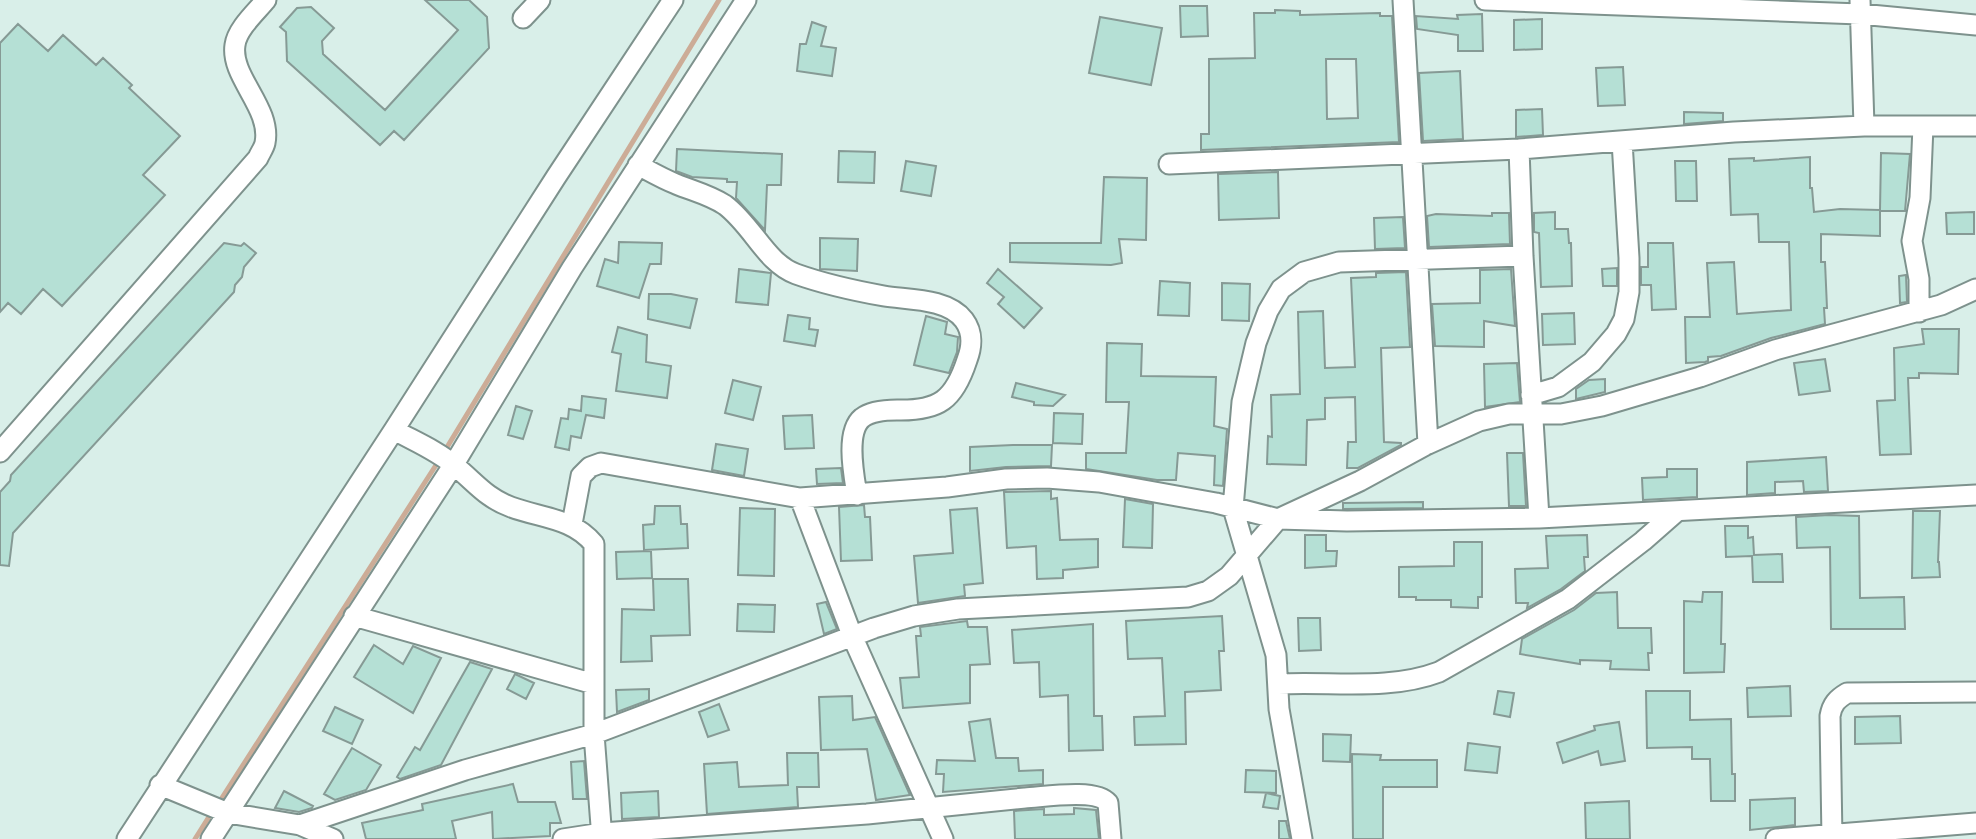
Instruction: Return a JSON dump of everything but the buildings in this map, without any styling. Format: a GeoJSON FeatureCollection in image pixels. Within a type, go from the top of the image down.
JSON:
{"type":"FeatureCollection","features":[{"type":"Feature","properties":{"kind":"street"},"geometry":{"type":"LineString","coordinates":[[0,452],[258,158],[265,143],[265,130],[261,113],[235,60],[235,43],[248,20],[266,0]]}},
{"type":"Feature","properties":{"kind":"street"},"geometry":{"type":"LineString","coordinates":[[523,18],[540,0]]}},
{"type":"Feature","properties":{"kind":"street"},"geometry":{"type":"LineString","coordinates":[[127,839],[673,0]]}},
{"type":"Feature","properties":{"kind":"street"},"geometry":{"type":"LineString","coordinates":[[211,839],[454,464],[572,268],[746,0]]}},
{"type":"Feature","properties":{"kind":"street"},"geometry":{"type":"LineString","coordinates":[[1403,0],[1428,444]]}},
{"type":"Feature","properties":{"kind":"street"},"geometry":{"type":"LineString","coordinates":[[1485,0],[1860,7],[1976,25]]}},
{"type":"Feature","properties":{"kind":"street"},"geometry":{"type":"LineString","coordinates":[[1860,7],[1864,126]]}},
{"type":"Feature","properties":{"kind":"street"},"geometry":{"type":"LineString","coordinates":[[1169,164],[1519,149],[1734,132],[1864,126],[1976,126]]}},
{"type":"Feature","properties":{"kind":"street"},"geometry":{"type":"LineString","coordinates":[[1919,312],[1919,279],[1912,241],[1920,198],[1923,126]]}},
{"type":"Feature","properties":{"kind":"street"},"geometry":{"type":"LineString","coordinates":[[300,825],[465,770],[594,734],[914,616],[958,610],[1188,597],[1208,591],[1229,576],[1247,558],[1278,519],[1479,421],[1532,405],[1592,362],[1616,334],[1624,319],[1629,292],[1622,141]]}},
{"type":"Feature","properties":{"kind":"street"},"geometry":{"type":"LineString","coordinates":[[1519,149],[1539,518]]}},
{"type":"Feature","properties":{"kind":"street"},"geometry":{"type":"LineString","coordinates":[[638,165],[724,204],[744,222],[769,256],[782,268],[798,275],[884,296],[931,303],[948,309],[963,319],[970,332],[971,347],[962,374],[951,394],[940,404],[913,410],[875,412],[862,418],[854,429],[852,454],[857,495]]}},
{"type":"Feature","properties":{"kind":"street"},"geometry":{"type":"LineString","coordinates":[[1302,839],[1279,709],[1276,655],[1233,508],[1242,402],[1256,343],[1268,311],[1282,289],[1304,272],[1339,262],[1523,256]]}},
{"type":"Feature","properties":{"kind":"street"},"geometry":{"type":"LineString","coordinates":[[1532,405],[1562,414],[1602,406],[1700,377],[1775,349],[1919,312],[1976,289]]}},
{"type":"Feature","properties":{"kind":"street"},"geometry":{"type":"LineString","coordinates":[[394,430],[454,464],[481,492],[509,507],[572,524],[594,544],[594,734],[602,836]]}},
{"type":"Feature","properties":{"kind":"street"},"geometry":{"type":"LineString","coordinates":[[572,524],[582,476],[590,467],[601,463],[800,498],[857,495],[1006,479],[1047,478],[1099,482],[1164,493],[1278,519],[1347,522],[1539,518],[1976,495]]}},
{"type":"Feature","properties":{"kind":"street"},"geometry":{"type":"LineString","coordinates":[[800,498],[853,638],[943,839]]}},
{"type":"Feature","properties":{"kind":"street"},"geometry":{"type":"LineString","coordinates":[[1278,684],[1394,682],[1418,680],[1439,672],[1568,599],[1676,512]]}},
{"type":"Feature","properties":{"kind":"street"},"geometry":{"type":"LineString","coordinates":[[354,616],[594,684]]}},
{"type":"Feature","properties":{"kind":"street"},"geometry":{"type":"LineString","coordinates":[[1833,837],[1832,705],[1847,693],[1976,692]]}},
{"type":"Feature","properties":{"kind":"street"},"geometry":{"type":"LineString","coordinates":[[160,785],[228,813],[300,825],[333,839]]}},
{"type":"Feature","properties":{"kind":"street"},"geometry":{"type":"LineString","coordinates":[[563,839],[870,814],[927,806],[1058,796],[1100,796],[1110,809],[1111,839]]}},
{"type":"Feature","properties":{"kind":"street"},"geometry":{"type":"LineString","coordinates":[[1776,839],[1833,837],[1976,823]]}},
{"type":"Feature","properties":{"kind":"waterway"},"geometry":{"type":"LineString","coordinates":[[218,804],[438,462],[719,0]]}},
{"type":"Feature","properties":{"kind":"waterway"},"geometry":{"type":"LineString","coordinates":[[195,839],[212,812]]}}]}
